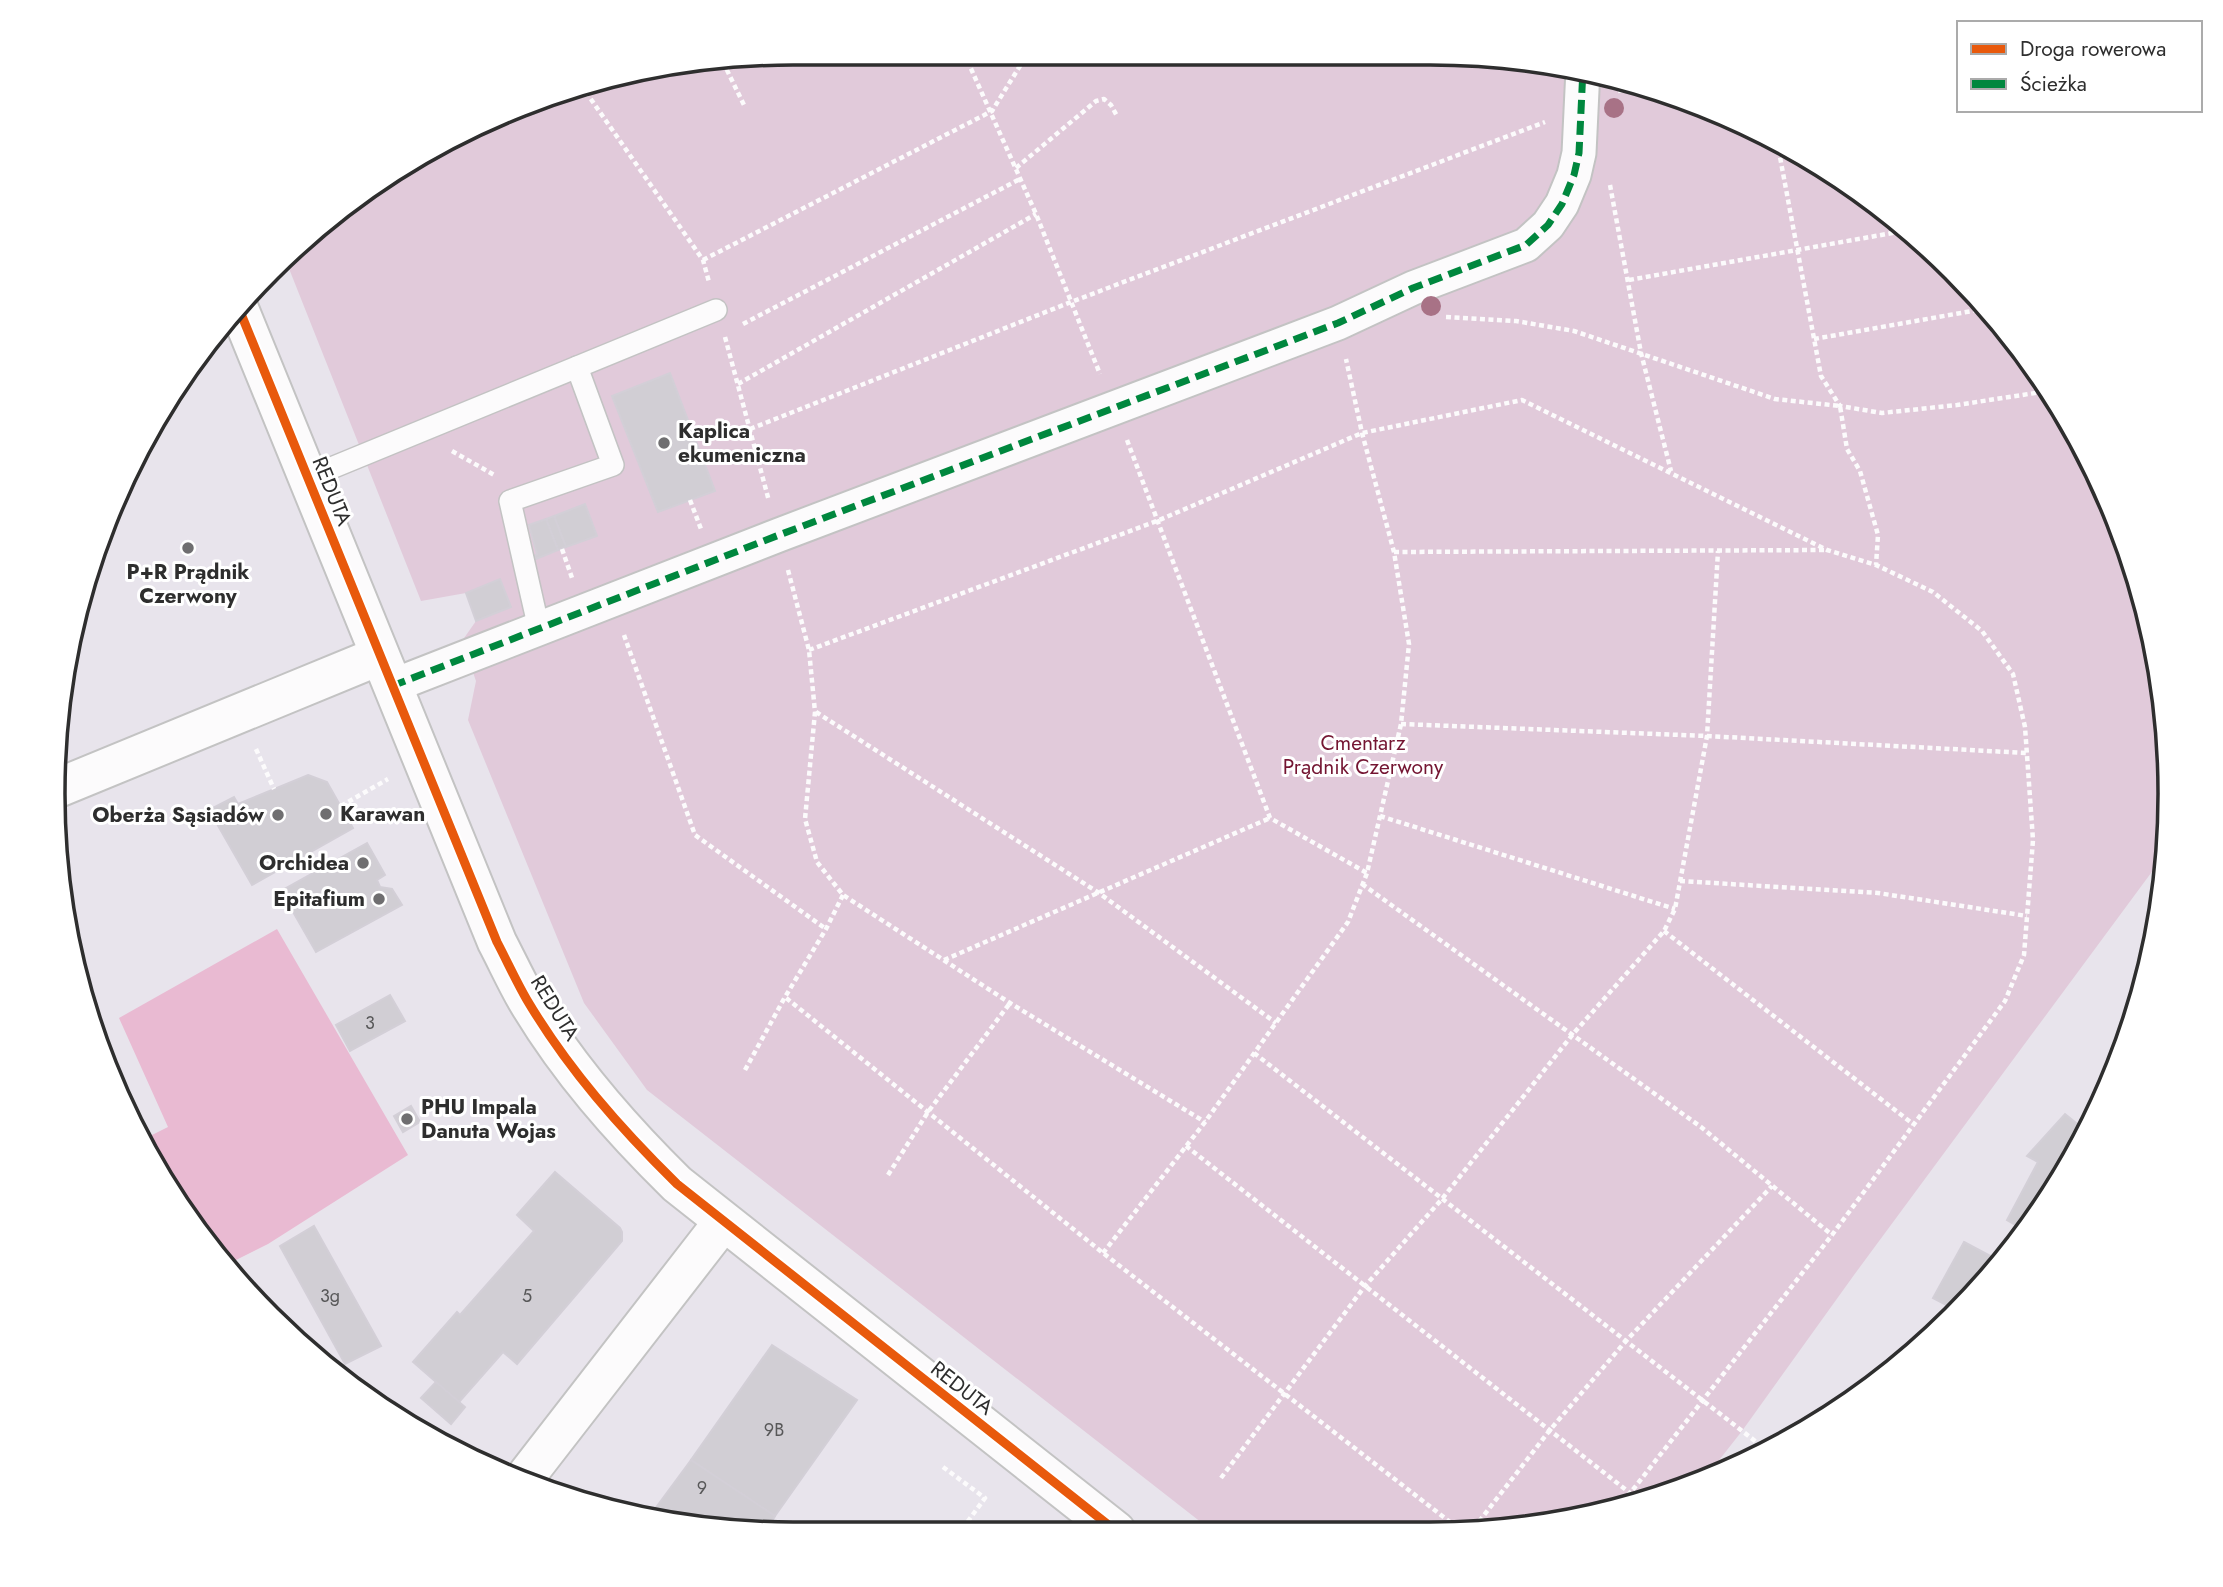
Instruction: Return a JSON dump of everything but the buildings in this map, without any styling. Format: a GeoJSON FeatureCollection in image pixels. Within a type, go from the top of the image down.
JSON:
{"type":"FeatureCollection","features":[{"type":"Feature","properties":{"kind":"street"},"geometry":{"type":"LineString","coordinates":[[65,786],[386,671],[539,629],[1338,323],[1413,288],[1526,245],[1548,225],[1562,204],[1574,175],[1579,153],[1583,82]]}},
{"type":"Feature","properties":{"kind":"street","name":"REDUTA"},"geometry":{"type":"LineString","coordinates":[[242,317],[497,942],[527,999],[559,1049],[608,1113],[669,1176],[723,1222],[1105,1522]]}},
{"type":"Feature","properties":{"kind":"street"},"geometry":{"type":"LineString","coordinates":[[529,1472],[723,1222]]}},
{"type":"Feature","properties":{"kind":"lane"},"geometry":{"type":"LineString","coordinates":[[307,478],[716,310]]}},
{"type":"Feature","properties":{"kind":"lane"},"geometry":{"type":"LineString","coordinates":[[539,629],[510,501],[613,466],[577,367]]}},
{"type":"Feature","properties":{"kind":"path"},"geometry":{"type":"LineString","coordinates":[[970,65],[1036,214],[1115,408],[1270,818],[1367,873]]}},
{"type":"Feature","properties":{"kind":"path"},"geometry":{"type":"LineString","coordinates":[[588,95],[703,260],[992,111],[1020,65]]}},
{"type":"Feature","properties":{"kind":"path"},"geometry":{"type":"LineString","coordinates":[[726,68],[745,107]]}},
{"type":"Feature","properties":{"kind":"path"},"geometry":{"type":"LineString","coordinates":[[1016,168],[1096,101],[1104,99],[1117,116]]}},
{"type":"Feature","properties":{"kind":"path"},"geometry":{"type":"LineString","coordinates":[[750,429],[1071,302],[1582,108]]}},
{"type":"Feature","properties":{"kind":"path"},"geometry":{"type":"LineString","coordinates":[[1779,154],[1821,376],[1840,406],[1847,449],[1860,471],[1878,535],[1876,565]]}},
{"type":"Feature","properties":{"kind":"path"},"geometry":{"type":"LineString","coordinates":[[1608,175],[1641,353],[1671,472]]}},
{"type":"Feature","properties":{"kind":"path"},"geometry":{"type":"LineString","coordinates":[[724,335],[1020,179]]}},
{"type":"Feature","properties":{"kind":"path"},"geometry":{"type":"LineString","coordinates":[[737,384],[1036,214]]}},
{"type":"Feature","properties":{"kind":"path"},"geometry":{"type":"LineString","coordinates":[[1629,280],[1894,233]]}},
{"type":"Feature","properties":{"kind":"path"},"geometry":{"type":"LineString","coordinates":[[716,310],[809,650],[815,712],[806,819],[817,862],[843,895],[1010,1003],[1205,1122]]}},
{"type":"Feature","properties":{"kind":"path"},"geometry":{"type":"LineString","coordinates":[[1814,339],[1976,311]]}},
{"type":"Feature","properties":{"kind":"path"},"geometry":{"type":"LineString","coordinates":[[1441,317],[1516,321],[1574,331],[1775,399],[1882,413],[2037,393]]}},
{"type":"Feature","properties":{"kind":"path"},"geometry":{"type":"LineString","coordinates":[[1104,1253],[1205,1122],[1348,922],[1367,873],[1401,724],[1409,644],[1394,552],[1362,433],[1338,323]]}},
{"type":"Feature","properties":{"kind":"path"},"geometry":{"type":"LineString","coordinates":[[809,650],[1157,521],[1362,433],[1522,400],[1827,551],[1876,565],[1933,592],[1982,631],[2013,674],[2025,727],[2033,840],[2024,955],[2005,1001],[1832,1235],[1630,1493],[1185,1146]]}},
{"type":"Feature","properties":{"kind":"path"},"geometry":{"type":"LineString","coordinates":[[417,432],[491,473],[526,496]]}},
{"type":"Feature","properties":{"kind":"path"},"geometry":{"type":"LineString","coordinates":[[1221,1478],[1364,1286],[1442,1199],[1573,1034],[1664,931],[1675,909],[1707,736],[1718,551]]}},
{"type":"Feature","properties":{"kind":"path"},"geometry":{"type":"LineString","coordinates":[[1394,552],[1827,551]]}},
{"type":"Feature","properties":{"kind":"path"},"geometry":{"type":"LineString","coordinates":[[611,600],[695,835],[826,929]]}},
{"type":"Feature","properties":{"kind":"path"},"geometry":{"type":"LineString","coordinates":[[815,712],[1099,893],[1276,1023]]}},
{"type":"Feature","properties":{"kind":"path"},"geometry":{"type":"LineString","coordinates":[[1401,724],[1707,736],[2026,753]]}},
{"type":"Feature","properties":{"kind":"path"},"geometry":{"type":"LineString","coordinates":[[254,744],[274,789]]}},
{"type":"Feature","properties":{"kind":"path"},"geometry":{"type":"LineString","coordinates":[[341,806],[398,773]]}},
{"type":"Feature","properties":{"kind":"path"},"geometry":{"type":"LineString","coordinates":[[1380,816],[1675,909]]}},
{"type":"Feature","properties":{"kind":"path"},"geometry":{"type":"LineString","coordinates":[[944,960],[1270,818]]}},
{"type":"Feature","properties":{"kind":"path"},"geometry":{"type":"LineString","coordinates":[[1680,881],[1878,893],[2027,916]]}},
{"type":"Feature","properties":{"kind":"path"},"geometry":{"type":"LineString","coordinates":[[1362,884],[1701,1127],[1832,1235]]}},
{"type":"Feature","properties":{"kind":"path"},"geometry":{"type":"LineString","coordinates":[[745,1070],[843,895]]}},
{"type":"Feature","properties":{"kind":"path"},"geometry":{"type":"LineString","coordinates":[[1664,931],[1913,1124]]}},
{"type":"Feature","properties":{"kind":"path"},"geometry":{"type":"LineString","coordinates":[[785,997],[1104,1253],[1451,1522]]}},
{"type":"Feature","properties":{"kind":"path"},"geometry":{"type":"LineString","coordinates":[[888,1175],[928,1112],[1010,1003]]}},
{"type":"Feature","properties":{"kind":"path"},"geometry":{"type":"LineString","coordinates":[[1254,1053],[1758,1444]]}},
{"type":"Feature","properties":{"kind":"path"},"geometry":{"type":"LineString","coordinates":[[1480,1521],[1550,1430],[1625,1342],[1772,1186]]}},
{"type":"Feature","properties":{"kind":"path"},"geometry":{"type":"LineString","coordinates":[[943,1467],[985,1498],[967,1522]]}},
{"type":"Feature","properties":{"kind":"shaded area"},"geometry":{"type":"Polygon","coordinates":[[[277,929],[408,1155],[268,1244],[235,1261],[188,1198],[150,1136],[168,1127],[119,1018],[277,929]]]}},
{"type":"Feature","properties":{"kind":"green space","name":"Cmentarz Prądnik Czerwony"},"geometry":{"type":"Polygon","coordinates":[[[1429,65],[1525,71],[1572,79],[1664,103],[1708,120],[1794,162],[1873,215],[1910,246],[1945,278],[2008,350],[2061,429],[2083,471],[2120,559],[2133,605],[2152,698],[2157,746],[2157,841],[2154,869],[1717,1463],[1664,1484],[1618,1497],[1525,1516],[1429,1522],[1201,1522],[647,1090],[584,1003],[468,720],[476,681],[462,641],[476,621],[466,593],[421,601],[289,268],[350,215],[429,162],[471,140],[559,103],[605,90],[698,71],[746,66],[1429,65]]]}},
{"type":"Feature","properties":{"kind":"marked path"},"geometry":{"type":"LineString","coordinates":[[392,686],[779,535],[1338,323],[1413,288],[1526,245],[1548,225],[1562,204],[1574,175],[1579,153],[1582,81]]}},
{"type":"Feature","properties":{"kind":"cycle path"},"geometry":{"type":"LineString","coordinates":[[242,317],[497,942],[527,1000],[577,1074],[615,1119],[677,1184],[1105,1522]]}},
{"type":"Feature","properties":{"kind":"place","name":"Kaplica ekumeniczna"},"geometry":{"type":"Point","coordinates":[664,443]}},
{"type":"Feature","properties":{"kind":"place","name":"P+R Prądnik Czerwony"},"geometry":{"type":"Point","coordinates":[188,548]}},
{"type":"Feature","properties":{"kind":"place","name":"Karawan"},"geometry":{"type":"Point","coordinates":[326,814]}},
{"type":"Feature","properties":{"kind":"place","name":"Oberża Sąsiadów"},"geometry":{"type":"Point","coordinates":[278,815]}},
{"type":"Feature","properties":{"kind":"place","name":"Orchidea"},"geometry":{"type":"Point","coordinates":[363,863]}},
{"type":"Feature","properties":{"kind":"place","name":"Epitafium"},"geometry":{"type":"Point","coordinates":[379,899]}},
{"type":"Feature","properties":{"kind":"place","name":"PHU Impala Danuta Wojas"},"geometry":{"type":"Point","coordinates":[407,1119]}}]}
